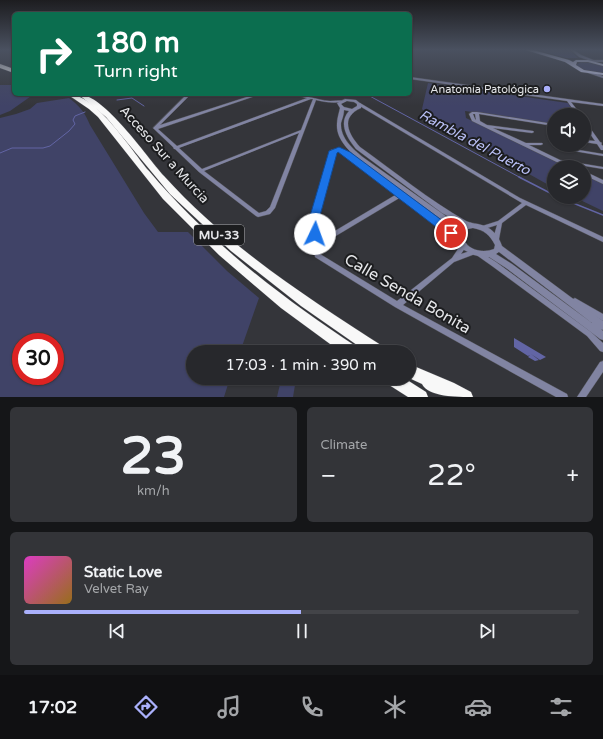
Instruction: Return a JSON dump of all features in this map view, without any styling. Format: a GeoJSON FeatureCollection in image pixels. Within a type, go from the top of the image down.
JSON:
{"type":"FeatureCollection","features":[{"type":"Feature","properties":{"kind":"highway"},"geometry":{"type":"LineString","coordinates":[[0,70],[12,74]]}},
{"type":"Feature","properties":{"kind":"highway","name":"Acceso Sur a Murcia"},"geometry":{"type":"LineString","coordinates":[[73,96],[92,108],[105,121],[168,199],[213,244],[278,297],[343,345]]}},
{"type":"Feature","properties":{"kind":"highway","name":"Acceso Sur a Murcia"},"geometry":{"type":"LineString","coordinates":[[84,96],[98,105],[112,118],[164,181],[224,239],[285,288],[369,345]]}},
{"type":"Feature","properties":{"kind":"highway"},"geometry":{"type":"LineString","coordinates":[[416,374],[466,397]]}},
{"type":"Feature","properties":{"kind":"highway"},"geometry":{"type":"LineString","coordinates":[[416,375],[450,397]]}},
{"type":"Feature","properties":{"kind":"highway"},"geometry":{"type":"LineString","coordinates":[[402,385],[421,397]]}},
{"type":"Feature","properties":{"kind":"main road"},"geometry":{"type":"LineString","coordinates":[[578,69],[603,75]]}},
{"type":"Feature","properties":{"kind":"street"},"geometry":{"type":"LineString","coordinates":[[412,78],[602,105],[603,108]]}},
{"type":"Feature","properties":{"kind":"street"},"geometry":{"type":"LineString","coordinates":[[155,128],[187,96]]}},
{"type":"Feature","properties":{"kind":"street"},"geometry":{"type":"LineString","coordinates":[[155,128],[253,96]]}},
{"type":"Feature","properties":{"kind":"street"},"geometry":{"type":"LineString","coordinates":[[300,96],[342,104],[368,111],[525,203],[603,240]]}},
{"type":"Feature","properties":{"kind":"street"},"geometry":{"type":"LineString","coordinates":[[351,96],[342,104],[340,128],[344,140],[350,148],[362,159],[448,221],[474,252],[494,264],[589,334],[603,348]]}},
{"type":"Feature","properties":{"kind":"street"},"geometry":{"type":"LineString","coordinates":[[352,96],[356,108]]}},
{"type":"Feature","properties":{"kind":"street"},"geometry":{"type":"LineString","coordinates":[[155,128],[201,171],[258,215],[268,214],[272,208],[313,99]]}},
{"type":"Feature","properties":{"kind":"street"},"geometry":{"type":"LineString","coordinates":[[175,148],[313,99]]}},
{"type":"Feature","properties":{"kind":"street"},"geometry":{"type":"LineString","coordinates":[[342,104],[355,101]]}},
{"type":"Feature","properties":{"kind":"street"},"geometry":{"type":"LineString","coordinates":[[569,101],[574,108]]}},
{"type":"Feature","properties":{"kind":"street"},"geometry":{"type":"LineString","coordinates":[[356,108],[348,115],[346,125],[348,136],[358,148],[444,211],[470,226],[489,231],[496,239],[498,247],[603,326]]}},
{"type":"Feature","properties":{"kind":"street"},"geometry":{"type":"LineString","coordinates":[[547,124],[471,114],[471,117],[483,125],[554,159],[603,168]]}},
{"type":"Feature","properties":{"kind":"street"},"geometry":{"type":"LineString","coordinates":[[483,125],[532,132]]}},
{"type":"Feature","properties":{"kind":"street"},"geometry":{"type":"LineString","coordinates":[[201,171],[302,131]]}},
{"type":"Feature","properties":{"kind":"street"},"geometry":{"type":"LineString","coordinates":[[591,132],[601,144],[603,149]]}},
{"type":"Feature","properties":{"kind":"street"},"geometry":{"type":"LineString","coordinates":[[591,142],[601,144]]}},
{"type":"Feature","properties":{"kind":"street"},"geometry":{"type":"LineString","coordinates":[[525,145],[541,144]]}},
{"type":"Feature","properties":{"kind":"street","name":"Calle Senda Bonita"},"geometry":{"type":"LineString","coordinates":[[400,195],[347,154],[339,150],[333,151],[313,223],[317,255],[397,305],[564,397]]}},
{"type":"Feature","properties":{"kind":"street"},"geometry":{"type":"LineString","coordinates":[[585,152],[603,155]]}},
{"type":"Feature","properties":{"kind":"street"},"geometry":{"type":"LineString","coordinates":[[591,176],[603,182]]}},
{"type":"Feature","properties":{"kind":"street"},"geometry":{"type":"LineString","coordinates":[[316,245],[400,195],[462,239]]}},
{"type":"Feature","properties":{"kind":"street"},"geometry":{"type":"LineString","coordinates":[[481,228],[500,222],[525,203]]}},
{"type":"Feature","properties":{"kind":"street"},"geometry":{"type":"LineString","coordinates":[[496,239],[500,222]]}},
{"type":"Feature","properties":{"kind":"street"},"geometry":{"type":"LineString","coordinates":[[453,260],[462,239],[464,228],[470,226]]}},
{"type":"Feature","properties":{"kind":"street"},"geometry":{"type":"LineString","coordinates":[[491,254],[497,250],[498,247]]}},
{"type":"Feature","properties":{"kind":"street"},"geometry":{"type":"LineString","coordinates":[[397,305],[453,260],[474,252],[491,254],[545,292],[603,336]]}},
{"type":"Feature","properties":{"kind":"street"},"geometry":{"type":"LineString","coordinates":[[554,288],[603,318]]}},
{"type":"Feature","properties":{"kind":"street"},"geometry":{"type":"LineString","coordinates":[[581,397],[603,365]]}},
{"type":"Feature","properties":{"kind":"shaded area"},"geometry":{"type":"Polygon","coordinates":[[[581,69],[603,69],[603,72],[592,72],[581,69]]]}},
{"type":"Feature","properties":{"kind":"shaded area"},"geometry":{"type":"Polygon","coordinates":[[[428,83],[568,103],[571,108],[547,108],[547,123],[465,111],[466,118],[553,160],[547,160],[547,184],[432,120],[422,109],[428,83]]]}},
{"type":"Feature","properties":{"kind":"shaded area"},"geometry":{"type":"Polygon","coordinates":[[[0,85],[12,85],[12,96],[31,96],[10,111],[0,115],[0,85]]]}},
{"type":"Feature","properties":{"kind":"shaded area"},"geometry":{"type":"Polygon","coordinates":[[[69,98],[84,113],[144,213],[158,232],[188,232],[227,271],[259,298],[242,345],[186,345],[186,385],[228,385],[224,397],[0,397],[0,118],[30,109],[37,103],[69,98]]]}},
{"type":"Feature","properties":{"kind":"shaded area"},"geometry":{"type":"Polygon","coordinates":[[[591,178],[603,184],[603,211],[588,204],[591,204],[591,178]]]}},
{"type":"Feature","properties":{"kind":"shaded area"},"geometry":{"type":"Polygon","coordinates":[[[514,338],[546,357],[540,360],[531,354],[539,360],[535,361],[528,357],[530,355],[528,356],[514,347],[514,338]]]}},
{"type":"Feature","properties":{"kind":"shaded area"},"geometry":{"type":"Polygon","coordinates":[[[280,385],[295,385],[293,397],[277,397],[280,385]]]}},
{"type":"Feature","properties":{"kind":"waterway","name":"Rambla del Puerto"},"geometry":{"type":"LineString","coordinates":[[370,96],[521,178]]}},
{"type":"Feature","properties":{"kind":"waterway"},"geometry":{"type":"LineString","coordinates":[[117,100],[132,98],[144,106]]}},
{"type":"Feature","properties":{"kind":"waterway"},"geometry":{"type":"LineString","coordinates":[[0,153],[12,148],[43,148],[50,146],[69,131],[75,124],[73,120],[75,116],[85,112]]}},
{"type":"Feature","properties":{"kind":"waterway","name":"Rambla del Puerto"},"geometry":{"type":"LineString","coordinates":[[519,177],[547,191]]}},
{"type":"Feature","properties":{"kind":"waterway","name":"Rambla del Puerto"},"geometry":{"type":"LineString","coordinates":[[576,204],[603,215]]}},
{"type":"Feature","properties":{"kind":"place","name":"Anatomía Patológica"},"geometry":{"type":"Point","coordinates":[547,89]}},
{"type":"Feature","properties":{"kind":"route"},"geometry":{"type":"LineString","coordinates":[[315,234],[313,223],[333,151],[336,150],[342,150],[451,233]]}}]}
